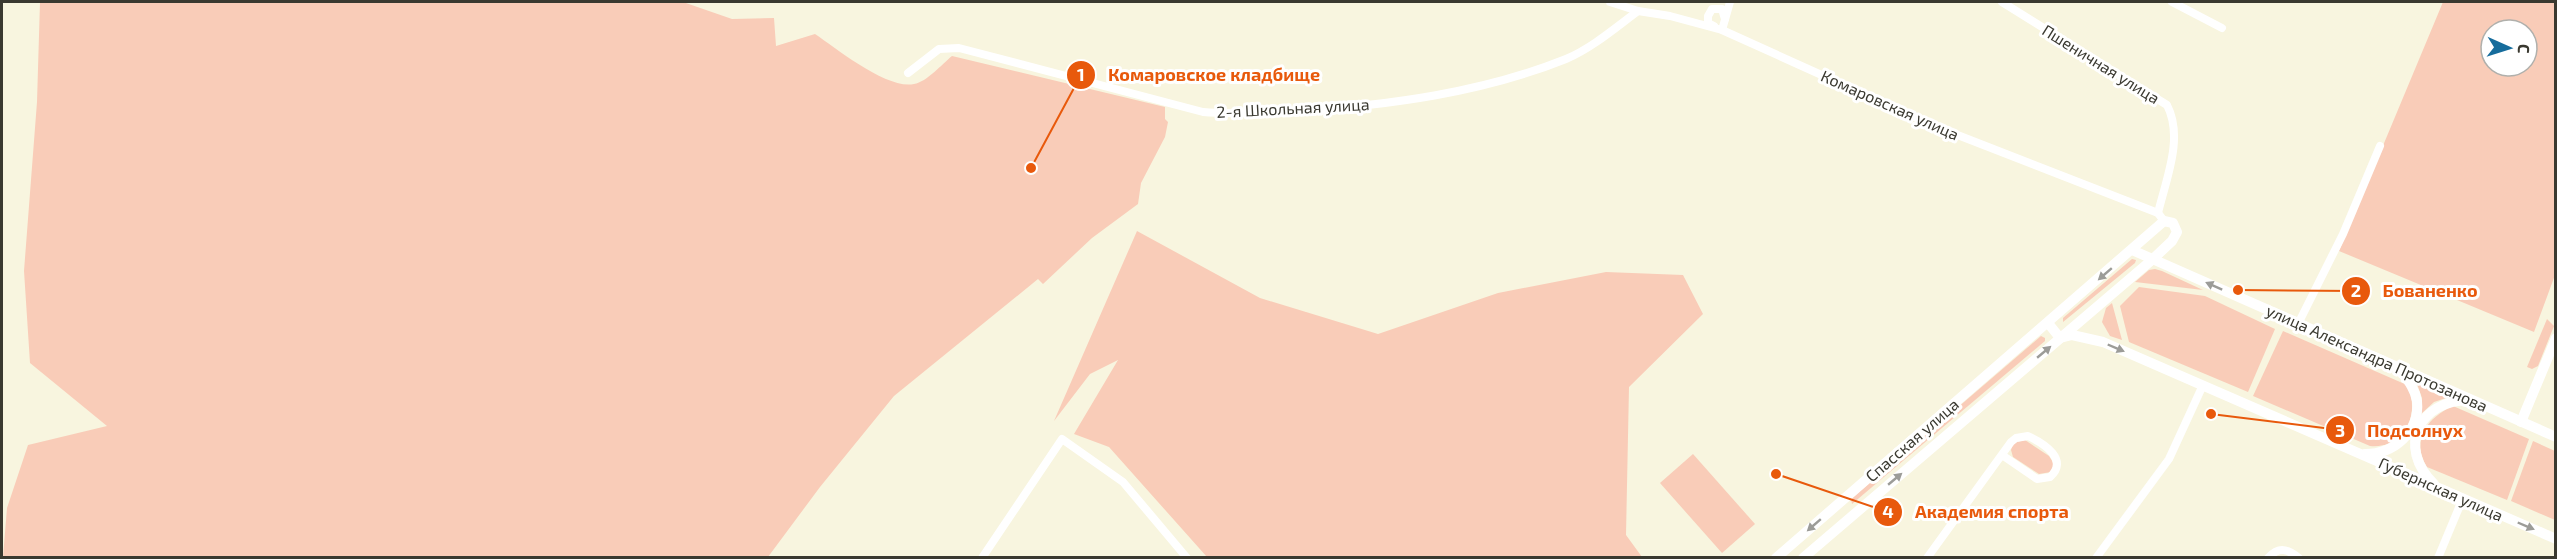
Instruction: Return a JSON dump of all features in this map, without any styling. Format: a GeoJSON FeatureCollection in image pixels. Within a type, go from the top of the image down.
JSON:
{"type":"FeatureCollection","features":[{"type":"Feature","properties":{"kind":"street","name":"Комаровская улица"},"geometry":{"type":"LineString","coordinates":[[1610,2],[1638,11],[1681,18],[1720,30],[1937,127],[2161,217]]}},
{"type":"Feature","properties":{"kind":"street"},"geometry":{"type":"LineString","coordinates":[[1725,19],[1722,9],[1712,9],[1708,16],[1708,23],[1720,30],[1725,19],[1730,2]]}},
{"type":"Feature","properties":{"kind":"street","name":"Пшеничная улица"},"geometry":{"type":"LineString","coordinates":[[2002,2],[2167,105],[2175,121],[2174,145],[2161,217]]}},
{"type":"Feature","properties":{"kind":"street"},"geometry":{"type":"LineString","coordinates":[[2172,2],[2222,28]]}},
{"type":"Feature","properties":{"kind":"street","name":"2-я Школьная улица"},"geometry":{"type":"LineString","coordinates":[[908,73],[939,49],[959,48],[1203,112],[1228,115],[1348,108],[1431,96],[1490,84],[1567,58],[1638,11]]}},
{"type":"Feature","properties":{"kind":"street"},"geometry":{"type":"LineString","coordinates":[[2298,324],[2343,234],[2380,146]]}},
{"type":"Feature","properties":{"kind":"street","name":"Спасская улица"},"geometry":{"type":"LineString","coordinates":[[1776,558],[2132,250],[2161,217],[2173,224],[2177,232],[2172,241],[2153,259],[1803,558]]}},
{"type":"Feature","properties":{"kind":"street","name":"улица Александра Протозанова"},"geometry":{"type":"LineString","coordinates":[[2132,250],[2556,437]]}},
{"type":"Feature","properties":{"kind":"street"},"geometry":{"type":"LineString","coordinates":[[2048,323],[2060,338]]}},
{"type":"Feature","properties":{"kind":"street","name":"Губернская улица"},"geometry":{"type":"LineString","coordinates":[[2060,338],[2072,335],[2103,342],[2556,539]]}},
{"type":"Feature","properties":{"kind":"street"},"geometry":{"type":"LineString","coordinates":[[2521,422],[2556,338]]}},
{"type":"Feature","properties":{"kind":"street"},"geometry":{"type":"LineString","coordinates":[[2362,454],[2376,454],[2394,448],[2409,434],[2416,419],[2417,400],[2410,383],[2397,366]]}},
{"type":"Feature","properties":{"kind":"street"},"geometry":{"type":"LineString","coordinates":[[2096,558],[2169,459],[2203,385]]}},
{"type":"Feature","properties":{"kind":"street"},"geometry":{"type":"LineString","coordinates":[[2439,488],[2424,474],[2418,462],[2415,447],[2417,432],[2426,415],[2439,405],[2457,400],[2476,400]]}},
{"type":"Feature","properties":{"kind":"street"},"geometry":{"type":"LineString","coordinates":[[1927,558],[2002,455],[2016,438],[2028,436],[2055,455],[2057,468],[2050,477],[2037,479],[2002,455]]}},
{"type":"Feature","properties":{"kind":"street"},"geometry":{"type":"LineString","coordinates":[[982,558],[1062,439],[1122,482],[1187,558]]}},
{"type":"Feature","properties":{"kind":"street"},"geometry":{"type":"LineString","coordinates":[[2438,558],[2463,498]]}},
{"type":"Feature","properties":{"kind":"street"},"geometry":{"type":"LineString","coordinates":[[1834,507],[1845,522]]}},
{"type":"Feature","properties":{"kind":"street"},"geometry":{"type":"LineString","coordinates":[[2268,558],[2280,549],[2287,550],[2299,558]]}},
{"type":"Feature","properties":{"kind":"shaded area"},"geometry":{"type":"Polygon","coordinates":[[[40,2],[683,2],[732,19],[774,18],[776,46],[815,34],[877,75],[903,84],[919,83],[952,56],[1165,107],[1165,119],[1168,122],[1165,137],[1141,183],[1138,204],[1092,238],[1043,284],[1038,279],[894,396],[820,487],[768,557],[3,557],[7,508],[28,445],[107,426],[30,363],[24,271],[37,102],[40,2]]]}},
{"type":"Feature","properties":{"kind":"shaded area"},"geometry":{"type":"Polygon","coordinates":[[[2443,2],[2555,2],[2555,275],[2534,332],[2339,251],[2443,2]]]}},
{"type":"Feature","properties":{"kind":"shaded area"},"geometry":{"type":"Polygon","coordinates":[[[1137,231],[1260,298],[1378,334],[1498,293],[1606,272],[1683,275],[1703,314],[1629,387],[1626,535],[1642,557],[1207,557],[1109,447],[1074,434],[1118,360],[1090,374],[1054,421],[1137,231]]]}},
{"type":"Feature","properties":{"kind":"shaded area"},"geometry":{"type":"Polygon","coordinates":[[[2132,259],[2136,260],[2135,263],[2063,322],[2063,318],[2132,259]]]}},
{"type":"Feature","properties":{"kind":"shaded area"},"geometry":{"type":"Polygon","coordinates":[[[2155,269],[2203,290],[2135,282],[2149,270],[2155,269]]]}},
{"type":"Feature","properties":{"kind":"shaded area"},"geometry":{"type":"Polygon","coordinates":[[[2139,287],[2205,296],[2275,329],[2248,392],[2129,342],[2120,306],[2139,287]]]}},
{"type":"Feature","properties":{"kind":"shaded area"},"geometry":{"type":"Polygon","coordinates":[[[2112,303],[2122,340],[2110,336],[2102,322],[2106,308],[2112,303]]]}},
{"type":"Feature","properties":{"kind":"shaded area"},"geometry":{"type":"Polygon","coordinates":[[[2547,319],[2554,326],[2538,366],[2532,369],[2527,367],[2547,319]]]}},
{"type":"Feature","properties":{"kind":"shaded area"},"geometry":{"type":"Polygon","coordinates":[[[2283,331],[2407,385],[2411,396],[2411,417],[2401,435],[2393,442],[2370,446],[2253,396],[2283,331]]]}},
{"type":"Feature","properties":{"kind":"shaded area"},"geometry":{"type":"Polygon","coordinates":[[[2041,336],[2045,338],[2045,341],[1852,504],[1851,499],[2041,336]]]}},
{"type":"Feature","properties":{"kind":"shaded area"},"geometry":{"type":"Polygon","coordinates":[[[2416,381],[2449,397],[2434,402],[2421,414],[2422,398],[2416,381]]]}},
{"type":"Feature","properties":{"kind":"shaded area"},"geometry":{"type":"Polygon","coordinates":[[[2453,406],[2529,439],[2507,500],[2427,467],[2420,448],[2424,430],[2436,416],[2453,406]]]}},
{"type":"Feature","properties":{"kind":"shaded area"},"geometry":{"type":"Polygon","coordinates":[[[2025,440],[2049,456],[2054,464],[2051,472],[2039,474],[2013,457],[2011,450],[2013,443],[2025,440]]]}},
{"type":"Feature","properties":{"kind":"shaded area"},"geometry":{"type":"Polygon","coordinates":[[[2533,441],[2555,451],[2555,520],[2511,501],[2533,441]]]}},
{"type":"Feature","properties":{"kind":"shaded area"},"geometry":{"type":"Polygon","coordinates":[[[1693,454],[1755,524],[1722,553],[1660,483],[1693,454]]]}},
{"type":"Feature","properties":{"kind":"place","name":"Комаровское кладбище"},"geometry":{"type":"Point","coordinates":[1031,168]}},
{"type":"Feature","properties":{"kind":"place","name":"Бованенко"},"geometry":{"type":"Point","coordinates":[2238,290]}},
{"type":"Feature","properties":{"kind":"place","name":"Подсолнух"},"geometry":{"type":"Point","coordinates":[2211,414]}},
{"type":"Feature","properties":{"kind":"place","name":"Академия спорта"},"geometry":{"type":"Point","coordinates":[1776,474]}}]}
